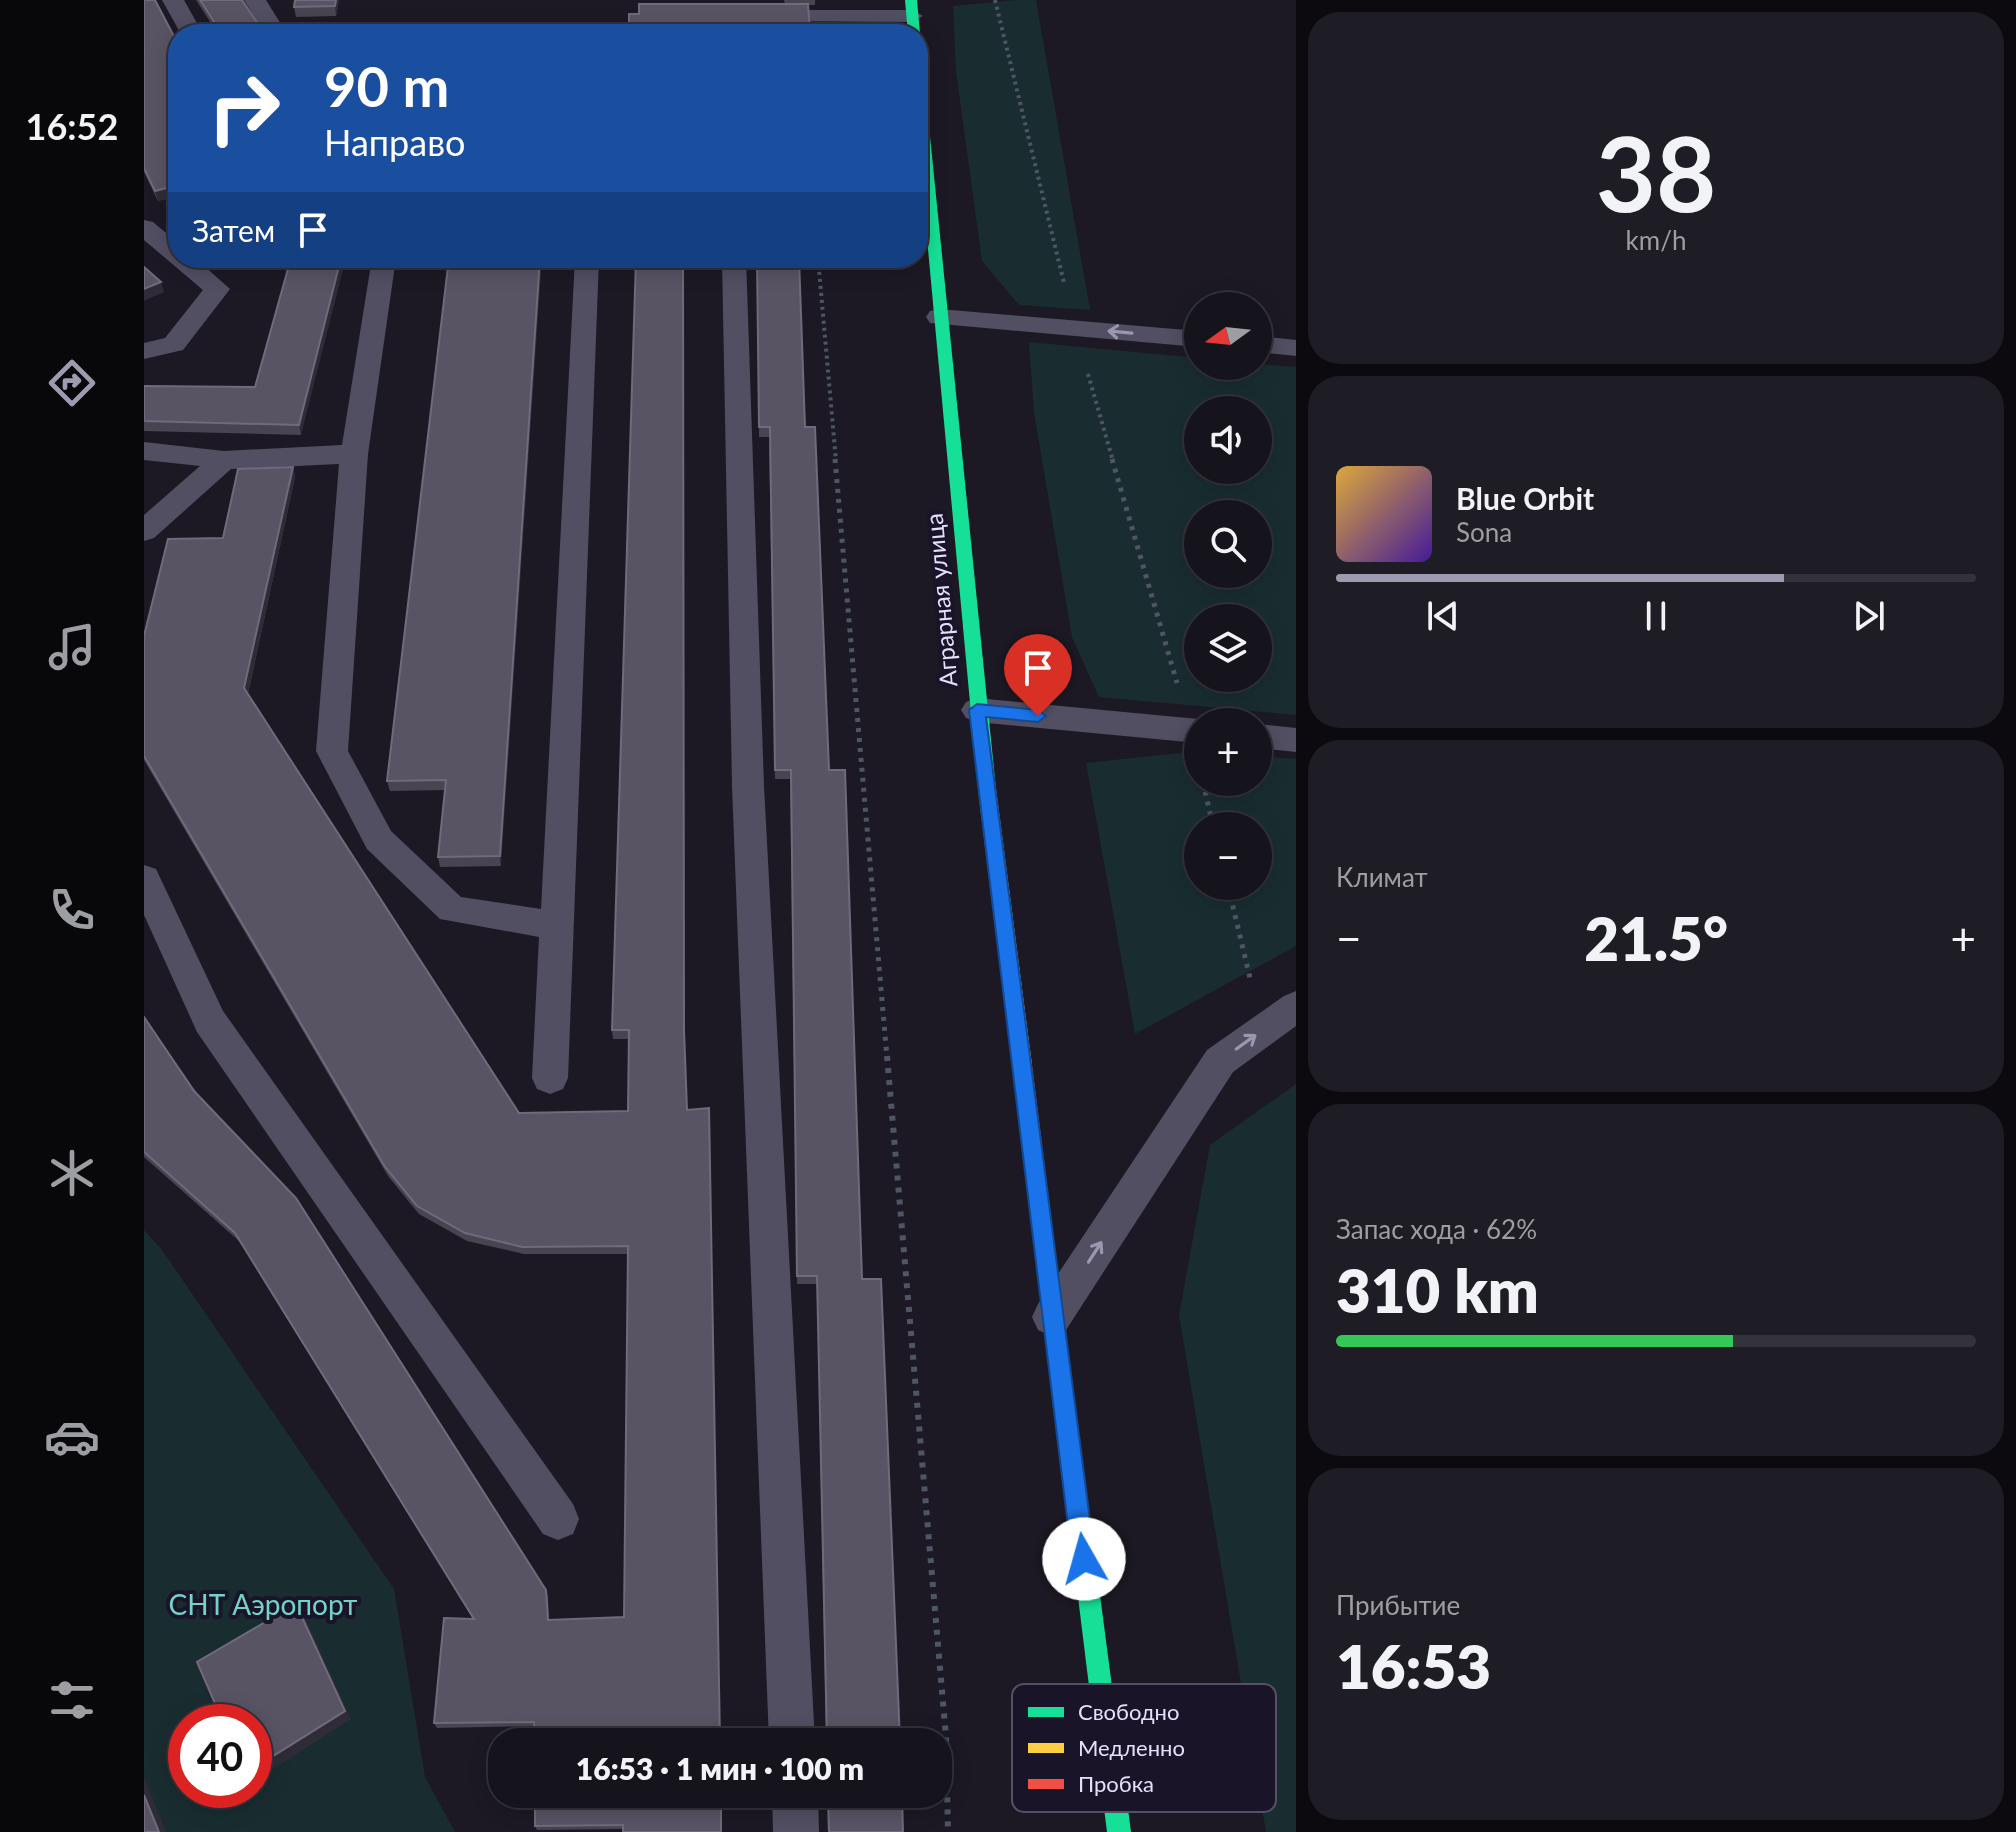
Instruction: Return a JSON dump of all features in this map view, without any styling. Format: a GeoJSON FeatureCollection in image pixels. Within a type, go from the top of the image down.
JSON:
{"type":"FeatureCollection","features":[{"type":"Feature","properties":{"kind":"street","name":"Аграрная улица"},"geometry":{"type":"LineString","coordinates":[[928,219],[977,710],[1100,1684]]}},
{"type":"Feature","properties":{"kind":"street","name":"Аграрная улица"},"geometry":{"type":"LineString","coordinates":[[1116,1812],[1119,1832]]}},
{"type":"Feature","properties":{"kind":"lane"},"geometry":{"type":"LineString","coordinates":[[173,0],[186,24]]}},
{"type":"Feature","properties":{"kind":"lane"},"geometry":{"type":"LineString","coordinates":[[737,16],[913,17]]}},
{"type":"Feature","properties":{"kind":"lane"},"geometry":{"type":"LineString","coordinates":[[150,232],[168,248]]}},
{"type":"Feature","properties":{"kind":"lane"},"geometry":{"type":"LineString","coordinates":[[144,351],[174,344],[217,289],[192,268]]}},
{"type":"Feature","properties":{"kind":"lane"},"geometry":{"type":"LineString","coordinates":[[382,268],[354,454],[332,751],[379,840],[452,909],[558,926]]}},
{"type":"Feature","properties":{"kind":"lane"},"geometry":{"type":"LineString","coordinates":[[550,1078],[587,268]]}},
{"type":"Feature","properties":{"kind":"lane"},"geometry":{"type":"LineString","coordinates":[[734,268],[748,786],[791,1728]]}},
{"type":"Feature","properties":{"kind":"lane"},"geometry":{"type":"LineString","coordinates":[[939,317],[1184,338]]}},
{"type":"Feature","properties":{"kind":"lane"},"geometry":{"type":"LineString","coordinates":[[1272,345],[1296,348]]}},
{"type":"Feature","properties":{"kind":"lane"},"geometry":{"type":"LineString","coordinates":[[144,451],[224,460],[354,454]]}},
{"type":"Feature","properties":{"kind":"lane"},"geometry":{"type":"LineString","coordinates":[[144,531],[224,460]]}},
{"type":"Feature","properties":{"kind":"lane"},"geometry":{"type":"LineString","coordinates":[[977,710],[1184,729]]}},
{"type":"Feature","properties":{"kind":"lane"},"geometry":{"type":"LineString","coordinates":[[1272,737],[1296,740]]}},
{"type":"Feature","properties":{"kind":"lane"},"geometry":{"type":"LineString","coordinates":[[144,878],[210,1021],[558,1519]]}},
{"type":"Feature","properties":{"kind":"lane"},"geometry":{"type":"LineString","coordinates":[[1052,1317],[1220,1061],[1296,1006]]}},
{"type":"Feature","properties":{"kind":"lane"},"geometry":{"type":"LineString","coordinates":[[795,1808],[796,1832]]}},
{"type":"Feature","properties":{"kind":"path"},"geometry":{"type":"LineString","coordinates":[[995,0],[1075,328],[1187,708]]}},
{"type":"Feature","properties":{"kind":"path"},"geometry":{"type":"LineString","coordinates":[[819,268],[946,1737],[948,1832]]}},
{"type":"Feature","properties":{"kind":"path"},"geometry":{"type":"LineString","coordinates":[[1231,900],[1263,1030]]}},
{"type":"Feature","properties":{"kind":"green space"},"geometry":{"type":"Polygon","coordinates":[[[1036,0],[1090,310],[1019,305],[982,261],[956,71],[953,6],[1036,0]]]}},
{"type":"Feature","properties":{"kind":"green space"},"geometry":{"type":"Polygon","coordinates":[[[1029,342],[1184,357],[1184,380],[1272,380],[1272,365],[1296,367],[1296,715],[1272,713],[1272,708],[1219,708],[1099,697],[1072,637],[1034,412],[1029,342]]]}},
{"type":"Feature","properties":{"kind":"green space"},"geometry":{"type":"Polygon","coordinates":[[[1184,752],[1184,796],[1272,796],[1272,757],[1296,759],[1296,946],[1135,1034],[1086,763],[1184,752]]]}},
{"type":"Feature","properties":{"kind":"green space"},"geometry":{"type":"Polygon","coordinates":[[[1296,1084],[1296,1832],[1266,1832],[1263,1812],[1276,1812],[1276,1684],[1241,1684],[1179,1315],[1210,1145],[1296,1084]]]}},
{"type":"Feature","properties":{"kind":"green space","name":"СНТ Аэропорт"},"geometry":{"type":"Polygon","coordinates":[[[144,1230],[162,1250],[394,1589],[425,1777],[455,1832],[144,1832],[144,1230]]]}},
{"type":"Feature","properties":{"kind":"building"},"geometry":{"type":"Polygon","coordinates":[[[144,0],[155,0],[168,25],[168,188],[155,191],[144,168],[144,0]]]}},
{"type":"Feature","properties":{"kind":"building"},"geometry":{"type":"Polygon","coordinates":[[[200,0],[242,0],[258,24],[216,24],[200,0]]]}},
{"type":"Feature","properties":{"kind":"building"},"geometry":{"type":"Polygon","coordinates":[[[295,0],[336,0],[335,6],[294,7],[295,0]]]}},
{"type":"Feature","properties":{"kind":"building"},"geometry":{"type":"Polygon","coordinates":[[[639,4],[808,4],[809,24],[629,24],[629,14],[639,14],[639,4]]]}},
{"type":"Feature","properties":{"kind":"building"},"geometry":{"type":"Polygon","coordinates":[[[144,267],[161,282],[144,289],[144,267]]]}},
{"type":"Feature","properties":{"kind":"building"},"geometry":{"type":"Polygon","coordinates":[[[288,268],[338,268],[299,425],[144,421],[144,386],[255,387],[288,268]]]}},
{"type":"Feature","properties":{"kind":"building"},"geometry":{"type":"Polygon","coordinates":[[[448,268],[539,268],[500,856],[438,857],[446,780],[387,781],[448,268]]]}},
{"type":"Feature","properties":{"kind":"building"},"geometry":{"type":"Polygon","coordinates":[[[636,268],[683,268],[684,1030],[687,1110],[709,1108],[720,1728],[534,1728],[534,1722],[434,1723],[444,1618],[474,1619],[235,1233],[144,1152],[144,1017],[194,1091],[296,1198],[546,1590],[548,1620],[624,1617],[628,1246],[522,1247],[465,1233],[417,1206],[385,1167],[144,756],[144,636],[168,539],[223,538],[238,469],[293,467],[244,688],[519,1113],[628,1111],[629,1030],[612,1030],[636,268]]]}},
{"type":"Feature","properties":{"kind":"building"},"geometry":{"type":"Polygon","coordinates":[[[757,268],[799,268],[805,427],[815,427],[829,770],[845,770],[862,1279],[881,1279],[899,1728],[827,1728],[817,1276],[797,1276],[791,770],[775,770],[770,427],[759,427],[757,268]]]}},
{"type":"Feature","properties":{"kind":"building"},"geometry":{"type":"Polygon","coordinates":[[[296,1604],[345,1711],[272,1757],[272,1704],[215,1704],[197,1662],[296,1604]]]}},
{"type":"Feature","properties":{"kind":"building"},"geometry":{"type":"Polygon","coordinates":[[[144,1795],[159,1832],[144,1832],[144,1795]]]}},
{"type":"Feature","properties":{"kind":"building"},"geometry":{"type":"Polygon","coordinates":[[[535,1808],[721,1808],[721,1832],[623,1832],[623,1825],[535,1826],[535,1808]]]}},
{"type":"Feature","properties":{"kind":"building"},"geometry":{"type":"Polygon","coordinates":[[[828,1808],[902,1808],[903,1832],[829,1832],[828,1808]]]}},
{"type":"Feature","properties":{"kind":"traffic: fast"},"geometry":{"type":"LineString","coordinates":[[911,0],[913,24]]}},
{"type":"Feature","properties":{"kind":"traffic: fast"},"geometry":{"type":"LineString","coordinates":[[928,180],[987,789]]}},
{"type":"Feature","properties":{"kind":"traffic: fast"},"geometry":{"type":"LineString","coordinates":[[1051,1297],[1100,1684]]}},
{"type":"Feature","properties":{"kind":"traffic: fast"},"geometry":{"type":"LineString","coordinates":[[1116,1812],[1119,1832]]}},
{"type":"Feature","properties":{"kind":"traffic: slow"},"geometry":{"type":"LineString","coordinates":[[987,789],[1022,1065]]}},
{"type":"Feature","properties":{"kind":"traffic: jam"},"geometry":{"type":"LineString","coordinates":[[1022,1065],[1051,1297]]}},
{"type":"Feature","properties":{"kind":"route"},"geometry":{"type":"LineString","coordinates":[[1038,716],[977,710],[1084,1559]]}}]}
